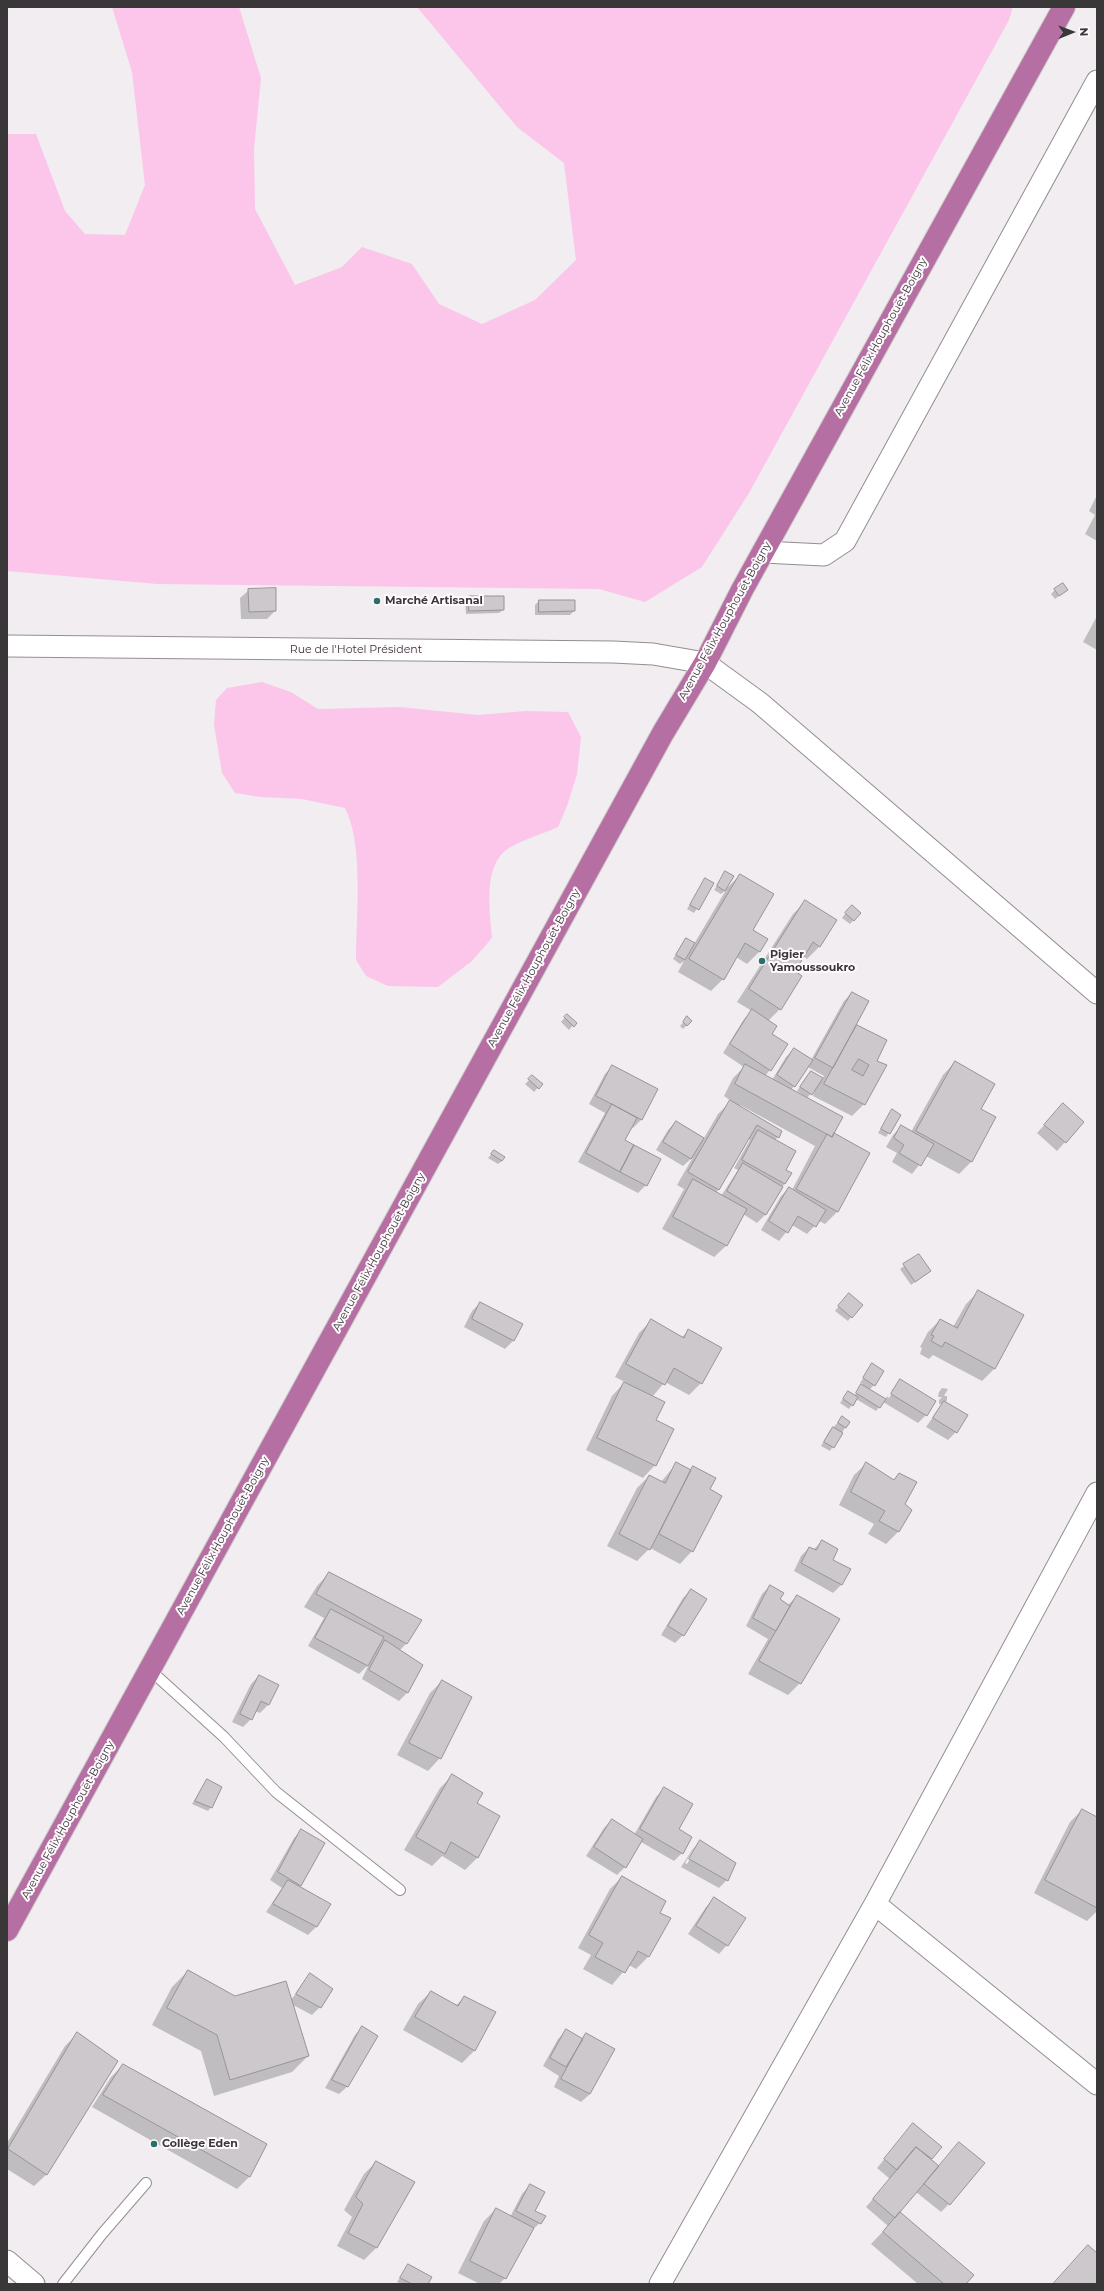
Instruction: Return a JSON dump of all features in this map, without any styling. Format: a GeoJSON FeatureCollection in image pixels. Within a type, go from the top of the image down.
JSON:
{"type":"FeatureCollection","features":[{"type":"Feature","properties":{"kind":"highway","name":"Avenue Félix Houphouët-Boigny"},"geometry":{"type":"LineString","coordinates":[[7,1930],[663,733],[705,663],[762,552],[1064,7]]}},
{"type":"Feature","properties":{"kind":"street"},"geometry":{"type":"LineString","coordinates":[[762,552],[824,555],[845,541],[1097,81]]}},
{"type":"Feature","properties":{"kind":"street","name":"Rue de l'Hotel Président"},"geometry":{"type":"LineString","coordinates":[[7,646],[613,652],[653,654],[705,663]]}},
{"type":"Feature","properties":{"kind":"street"},"geometry":{"type":"LineString","coordinates":[[705,663],[760,703],[1097,993]]}},
{"type":"Feature","properties":{"kind":"street"},"geometry":{"type":"LineString","coordinates":[[660,2284],[875,1904],[1097,1493]]}},
{"type":"Feature","properties":{"kind":"street"},"geometry":{"type":"LineString","coordinates":[[875,1904],[1097,2084]]}},
{"type":"Feature","properties":{"kind":"street"},"geometry":{"type":"LineString","coordinates":[[7,2261],[34,2284]]}},
{"type":"Feature","properties":{"kind":"lane"},"geometry":{"type":"LineString","coordinates":[[150,1670],[224,1737],[276,1792],[400,1890]]}},
{"type":"Feature","properties":{"kind":"lane"},"geometry":{"type":"LineString","coordinates":[[63,2284],[102,2234],[146,2183]]}},
{"type":"Feature","properties":{"kind":"shaded area"},"geometry":{"type":"Polygon","coordinates":[[[112,7],[239,7],[261,78],[254,149],[255,209],[295,285],[342,267],[362,247],[412,264],[439,304],[482,324],[535,300],[576,260],[564,163],[517,127],[417,7],[1013,7],[1009,20],[749,493],[702,567],[645,602],[599,589],[157,584],[7,571],[7,134],[36,134],[65,211],[85,234],[125,235],[145,185],[132,72],[112,7]]]}},
{"type":"Feature","properties":{"kind":"shaded area"},"geometry":{"type":"Polygon","coordinates":[[[262,682],[291,692],[318,709],[400,707],[478,715],[526,711],[568,712],[581,737],[577,774],[567,806],[558,827],[509,848],[500,856],[491,877],[489,902],[492,938],[472,961],[438,987],[388,986],[366,976],[356,960],[358,903],[357,861],[351,823],[345,808],[302,799],[260,797],[235,793],[222,773],[214,725],[216,700],[227,688],[262,682]]]}},
{"type":"Feature","properties":{"kind":"building"},"geometry":{"type":"Polygon","coordinates":[[[1063,583],[1068,590],[1059,596],[1054,589],[1063,583]]]}},
{"type":"Feature","properties":{"kind":"building"},"geometry":{"type":"Polygon","coordinates":[[[276,588],[276,611],[249,612],[248,589],[276,588]]]}},
{"type":"Feature","properties":{"kind":"building"},"geometry":{"type":"Polygon","coordinates":[[[469,596],[504,596],[504,610],[469,611],[469,596]]]}},
{"type":"Feature","properties":{"kind":"building"},"geometry":{"type":"Polygon","coordinates":[[[539,600],[575,600],[575,611],[539,612],[539,600]]]}},
{"type":"Feature","properties":{"kind":"building"},"geometry":{"type":"Polygon","coordinates":[[[725,871],[734,876],[725,891],[717,886],[725,871]]]}},
{"type":"Feature","properties":{"kind":"building"},"geometry":{"type":"Polygon","coordinates":[[[740,874],[774,894],[753,930],[768,939],[760,952],[745,943],[724,980],[689,959],[740,874]]]}},
{"type":"Feature","properties":{"kind":"building"},"geometry":{"type":"Polygon","coordinates":[[[705,878],[714,883],[699,910],[690,905],[705,878]]]}},
{"type":"Feature","properties":{"kind":"building"},"geometry":{"type":"Polygon","coordinates":[[[805,900],[837,920],[820,947],[813,942],[795,971],[802,976],[781,1010],[749,989],[805,900]]]}},
{"type":"Feature","properties":{"kind":"building"},"geometry":{"type":"Polygon","coordinates":[[[852,905],[861,913],[854,921],[845,913],[852,905]]]}},
{"type":"Feature","properties":{"kind":"building"},"geometry":{"type":"Polygon","coordinates":[[[686,938],[695,943],[685,960],[676,955],[686,938]]]}},
{"type":"Feature","properties":{"kind":"building"},"geometry":{"type":"Polygon","coordinates":[[[852,992],[869,1001],[833,1068],[815,1058],[852,992]]]}},
{"type":"Feature","properties":{"kind":"building"},"geometry":{"type":"Polygon","coordinates":[[[752,1009],[777,1026],[772,1034],[788,1044],[771,1071],[730,1044],[752,1009]]]}},
{"type":"Feature","properties":{"kind":"building"},"geometry":{"type":"Polygon","coordinates":[[[567,1014],[577,1023],[574,1027],[564,1017],[567,1014]]]}},
{"type":"Feature","properties":{"kind":"building"},"geometry":{"type":"Polygon","coordinates":[[[687,1016],[692,1021],[687,1026],[683,1022],[687,1016]]]}},
{"type":"Feature","properties":{"kind":"building"},"geometry":{"type":"Polygon","coordinates":[[[857,1025],[887,1040],[877,1061],[887,1065],[865,1105],[824,1084],[857,1025]],[[859,1059],[852,1070],[863,1076],[869,1065],[859,1059]]]}},
{"type":"Feature","properties":{"kind":"building"},"geometry":{"type":"Polygon","coordinates":[[[794,1048],[813,1060],[795,1087],[777,1075],[794,1048]]]}},
{"type":"Feature","properties":{"kind":"building"},"geometry":{"type":"Polygon","coordinates":[[[955,1061],[995,1084],[981,1109],[996,1117],[972,1162],[916,1131],[955,1061]]]}},
{"type":"Feature","properties":{"kind":"building"},"geometry":{"type":"Polygon","coordinates":[[[745,1064],[843,1117],[832,1137],[735,1084],[745,1064]]]}},
{"type":"Feature","properties":{"kind":"building"},"geometry":{"type":"Polygon","coordinates":[[[612,1065],[658,1089],[642,1120],[596,1096],[612,1065]]]}},
{"type":"Feature","properties":{"kind":"building"},"geometry":{"type":"Polygon","coordinates":[[[811,1071],[823,1078],[812,1095],[800,1087],[811,1071]]]}},
{"type":"Feature","properties":{"kind":"building"},"geometry":{"type":"Polygon","coordinates":[[[532,1075],[543,1084],[539,1089],[528,1079],[532,1075]]]}},
{"type":"Feature","properties":{"kind":"building"},"geometry":{"type":"Polygon","coordinates":[[[730,1100],[782,1131],[779,1138],[757,1125],[719,1190],[688,1172],[730,1100]]]}},
{"type":"Feature","properties":{"kind":"building"},"geometry":{"type":"Polygon","coordinates":[[[1063,1103],[1084,1122],[1066,1143],[1044,1125],[1063,1103]]]}},
{"type":"Feature","properties":{"kind":"building"},"geometry":{"type":"Polygon","coordinates":[[[612,1104],[637,1118],[625,1140],[634,1145],[620,1172],[586,1153],[612,1104]]]}},
{"type":"Feature","properties":{"kind":"building"},"geometry":{"type":"Polygon","coordinates":[[[892,1109],[901,1115],[890,1134],[881,1129],[892,1109]]]}},
{"type":"Feature","properties":{"kind":"building"},"geometry":{"type":"Polygon","coordinates":[[[676,1121],[704,1138],[691,1159],[663,1142],[676,1121]]]}},
{"type":"Feature","properties":{"kind":"building"},"geometry":{"type":"Polygon","coordinates":[[[901,1125],[934,1144],[921,1166],[899,1153],[904,1145],[894,1138],[901,1125]]]}},
{"type":"Feature","properties":{"kind":"building"},"geometry":{"type":"Polygon","coordinates":[[[758,1130],[796,1151],[786,1170],[792,1173],[785,1184],[742,1160],[758,1130]]]}},
{"type":"Feature","properties":{"kind":"building"},"geometry":{"type":"Polygon","coordinates":[[[834,1133],[870,1153],[838,1212],[796,1189],[827,1134],[832,1137],[834,1133]]]}},
{"type":"Feature","properties":{"kind":"building"},"geometry":{"type":"Polygon","coordinates":[[[634,1145],[661,1159],[647,1186],[620,1172],[634,1145]]]}},
{"type":"Feature","properties":{"kind":"building"},"geometry":{"type":"Polygon","coordinates":[[[494,1150],[505,1157],[502,1161],[491,1154],[494,1150]]]}},
{"type":"Feature","properties":{"kind":"building"},"geometry":{"type":"Polygon","coordinates":[[[743,1163],[783,1187],[766,1215],[727,1191],[743,1163]]]}},
{"type":"Feature","properties":{"kind":"building"},"geometry":{"type":"Polygon","coordinates":[[[693,1179],[747,1209],[727,1246],[673,1217],[693,1179]]]}},
{"type":"Feature","properties":{"kind":"building"},"geometry":{"type":"Polygon","coordinates":[[[789,1187],[826,1210],[816,1227],[798,1216],[788,1233],[769,1221],[789,1187]]]}},
{"type":"Feature","properties":{"kind":"building"},"geometry":{"type":"Polygon","coordinates":[[[919,1254],[931,1271],[915,1282],[903,1264],[919,1254]]]}},
{"type":"Feature","properties":{"kind":"building"},"geometry":{"type":"Polygon","coordinates":[[[978,1290],[1024,1315],[995,1369],[945,1342],[942,1347],[931,1341],[934,1336],[931,1335],[940,1319],[957,1328],[978,1290]]]}},
{"type":"Feature","properties":{"kind":"building"},"geometry":{"type":"Polygon","coordinates":[[[849,1293],[863,1305],[852,1318],[838,1306],[849,1293]]]}},
{"type":"Feature","properties":{"kind":"building"},"geometry":{"type":"Polygon","coordinates":[[[480,1302],[523,1324],[514,1341],[472,1319],[480,1302]]]}},
{"type":"Feature","properties":{"kind":"building"},"geometry":{"type":"Polygon","coordinates":[[[651,1319],[684,1338],[688,1329],[722,1348],[702,1384],[674,1368],[665,1385],[626,1364],[651,1319]]]}},
{"type":"Feature","properties":{"kind":"building"},"geometry":{"type":"Polygon","coordinates":[[[872,1363],[884,1371],[875,1386],[863,1378],[872,1363]]]}},
{"type":"Feature","properties":{"kind":"building"},"geometry":{"type":"Polygon","coordinates":[[[900,1379],[936,1401],[927,1416],[891,1394],[900,1379]]]}},
{"type":"Feature","properties":{"kind":"building"},"geometry":{"type":"Polygon","coordinates":[[[624,1382],[665,1402],[656,1420],[674,1429],[656,1466],[597,1438],[624,1382]]]}},
{"type":"Feature","properties":{"kind":"building"},"geometry":{"type":"Polygon","coordinates":[[[861,1384],[886,1399],[880,1408],[856,1393],[861,1384]]]}},
{"type":"Feature","properties":{"kind":"building"},"geometry":{"type":"Polygon","coordinates":[[[848,1391],[858,1397],[853,1406],[843,1399],[848,1391]]]}},
{"type":"Feature","properties":{"kind":"building"},"geometry":{"type":"Polygon","coordinates":[[[944,1401],[968,1415],[957,1433],[933,1418],[944,1401]]]}},
{"type":"Feature","properties":{"kind":"building"},"geometry":{"type":"Polygon","coordinates":[[[842,1416],[850,1422],[846,1428],[838,1423],[842,1416]]]}},
{"type":"Feature","properties":{"kind":"building"},"geometry":{"type":"Polygon","coordinates":[[[833,1427],[843,1433],[834,1448],[824,1442],[833,1427]]]}},
{"type":"Feature","properties":{"kind":"building"},"geometry":{"type":"Polygon","coordinates":[[[676,1462],[691,1470],[650,1550],[619,1534],[649,1475],[665,1483],[676,1462]]]}},
{"type":"Feature","properties":{"kind":"building"},"geometry":{"type":"Polygon","coordinates":[[[866,1462],[894,1480],[899,1473],[917,1482],[905,1504],[912,1510],[899,1532],[879,1521],[885,1511],[851,1492],[866,1462]]]}},
{"type":"Feature","properties":{"kind":"building"},"geometry":{"type":"Polygon","coordinates":[[[693,1466],[716,1478],[710,1489],[722,1496],[693,1552],[659,1534],[693,1466]]]}},
{"type":"Feature","properties":{"kind":"building"},"geometry":{"type":"Polygon","coordinates":[[[822,1540],[838,1549],[833,1560],[851,1569],[842,1585],[801,1563],[809,1547],[816,1550],[822,1540]]]}},
{"type":"Feature","properties":{"kind":"building"},"geometry":{"type":"Polygon","coordinates":[[[329,1572],[422,1620],[407,1644],[316,1594],[329,1572]]]}},
{"type":"Feature","properties":{"kind":"building"},"geometry":{"type":"Polygon","coordinates":[[[770,1585],[784,1593],[780,1599],[790,1606],[776,1631],[753,1618],[770,1585]]]}},
{"type":"Feature","properties":{"kind":"building"},"geometry":{"type":"Polygon","coordinates":[[[691,1589],[707,1599],[684,1636],[668,1626],[691,1589]]]}},
{"type":"Feature","properties":{"kind":"building"},"geometry":{"type":"Polygon","coordinates":[[[797,1595],[840,1619],[801,1684],[759,1661],[797,1595]]]}},
{"type":"Feature","properties":{"kind":"building"},"geometry":{"type":"Polygon","coordinates":[[[331,1609],[384,1637],[368,1666],[315,1638],[331,1609]]]}},
{"type":"Feature","properties":{"kind":"building"},"geometry":{"type":"Polygon","coordinates":[[[385,1640],[423,1665],[408,1693],[369,1670],[385,1640]]]}},
{"type":"Feature","properties":{"kind":"building"},"geometry":{"type":"Polygon","coordinates":[[[259,1675],[279,1685],[269,1705],[261,1701],[252,1720],[240,1714],[259,1675]]]}},
{"type":"Feature","properties":{"kind":"building"},"geometry":{"type":"Polygon","coordinates":[[[442,1680],[472,1697],[441,1759],[409,1743],[442,1680]]]}},
{"type":"Feature","properties":{"kind":"building"},"geometry":{"type":"Polygon","coordinates":[[[452,1774],[483,1793],[477,1803],[500,1816],[478,1858],[451,1842],[445,1854],[416,1837],[452,1774]]]}},
{"type":"Feature","properties":{"kind":"building"},"geometry":{"type":"Polygon","coordinates":[[[207,1779],[222,1787],[212,1808],[195,1801],[207,1779]]]}},
{"type":"Feature","properties":{"kind":"building"},"geometry":{"type":"Polygon","coordinates":[[[664,1787],[693,1804],[679,1829],[692,1837],[683,1854],[640,1829],[664,1787]]]}},
{"type":"Feature","properties":{"kind":"building"},"geometry":{"type":"Polygon","coordinates":[[[1082,1809],[1097,1817],[1097,1908],[1045,1880],[1082,1809]]]}},
{"type":"Feature","properties":{"kind":"building"},"geometry":{"type":"Polygon","coordinates":[[[612,1819],[643,1839],[626,1868],[594,1847],[612,1819]]]}},
{"type":"Feature","properties":{"kind":"building"},"geometry":{"type":"Polygon","coordinates":[[[301,1829],[325,1843],[301,1886],[278,1872],[301,1829]]]}},
{"type":"Feature","properties":{"kind":"building"},"geometry":{"type":"Polygon","coordinates":[[[700,1840],[736,1863],[728,1881],[689,1859],[700,1840]]]}},
{"type":"Feature","properties":{"kind":"building"},"geometry":{"type":"Polygon","coordinates":[[[622,1876],[666,1901],[660,1913],[671,1918],[649,1957],[638,1951],[625,1973],[595,1957],[603,1943],[589,1935],[622,1876]]]}},
{"type":"Feature","properties":{"kind":"building"},"geometry":{"type":"Polygon","coordinates":[[[288,1880],[331,1904],[317,1927],[273,1904],[288,1880]]]}},
{"type":"Feature","properties":{"kind":"building"},"geometry":{"type":"Polygon","coordinates":[[[714,1897],[746,1918],[728,1946],[696,1926],[714,1897]]]}},
{"type":"Feature","properties":{"kind":"building"},"geometry":{"type":"Polygon","coordinates":[[[188,1970],[235,1996],[286,1981],[309,2056],[230,2080],[217,2035],[167,2008],[188,1970]]]}},
{"type":"Feature","properties":{"kind":"building"},"geometry":{"type":"Polygon","coordinates":[[[310,1973],[333,1989],[321,2008],[296,1994],[310,1973]]]}},
{"type":"Feature","properties":{"kind":"building"},"geometry":{"type":"Polygon","coordinates":[[[431,1991],[458,2006],[464,1996],[496,2012],[475,2051],[415,2017],[431,1991]]]}},
{"type":"Feature","properties":{"kind":"building"},"geometry":{"type":"Polygon","coordinates":[[[362,2026],[378,2036],[348,2087],[332,2080],[362,2026]]]}},
{"type":"Feature","properties":{"kind":"building"},"geometry":{"type":"Polygon","coordinates":[[[566,2029],[583,2039],[566,2067],[550,2058],[566,2029]]]}},
{"type":"Feature","properties":{"kind":"building"},"geometry":{"type":"Polygon","coordinates":[[[77,2032],[118,2061],[47,2175],[8,2149],[77,2032]]]}},
{"type":"Feature","properties":{"kind":"building"},"geometry":{"type":"Polygon","coordinates":[[[586,2033],[615,2049],[590,2094],[561,2079],[586,2033]]]}},
{"type":"Feature","properties":{"kind":"building"},"geometry":{"type":"Polygon","coordinates":[[[123,2064],[267,2144],[250,2177],[103,2095],[123,2064]]]}},
{"type":"Feature","properties":{"kind":"building"},"geometry":{"type":"Polygon","coordinates":[[[913,2123],[942,2147],[932,2159],[916,2147],[897,2170],[884,2159],[913,2123]]]}},
{"type":"Feature","properties":{"kind":"building"},"geometry":{"type":"Polygon","coordinates":[[[959,2142],[985,2163],[950,2205],[924,2184],[959,2142]]]}},
{"type":"Feature","properties":{"kind":"building"},"geometry":{"type":"Polygon","coordinates":[[[916,2147],[939,2166],[895,2218],[873,2199],[916,2147]]]}},
{"type":"Feature","properties":{"kind":"building"},"geometry":{"type":"Polygon","coordinates":[[[376,2161],[415,2182],[377,2248],[348,2233],[363,2204],[356,2197],[376,2161]]]}},
{"type":"Feature","properties":{"kind":"building"},"geometry":{"type":"Polygon","coordinates":[[[530,2184],[545,2192],[535,2211],[546,2216],[541,2224],[516,2211],[530,2184]]]}},
{"type":"Feature","properties":{"kind":"building"},"geometry":{"type":"Polygon","coordinates":[[[496,2208],[534,2228],[506,2279],[470,2261],[496,2208]]]}},
{"type":"Feature","properties":{"kind":"building"},"geometry":{"type":"Polygon","coordinates":[[[900,2212],[974,2275],[966,2284],[944,2284],[883,2232],[900,2212]]]}},
{"type":"Feature","properties":{"kind":"building"},"geometry":{"type":"Polygon","coordinates":[[[1088,2245],[1097,2253],[1097,2284],[1053,2284],[1088,2245]]]}},
{"type":"Feature","properties":{"kind":"building"},"geometry":{"type":"Polygon","coordinates":[[[408,2264],[432,2277],[428,2284],[412,2284],[400,2278],[408,2264]]]}},
{"type":"Feature","properties":{"kind":"place","name":"Marché Artisanal"},"geometry":{"type":"Point","coordinates":[377,601]}},
{"type":"Feature","properties":{"kind":"place","name":"Pigier Yamoussoukro"},"geometry":{"type":"Point","coordinates":[762,961]}},
{"type":"Feature","properties":{"kind":"place","name":"Collège Eden"},"geometry":{"type":"Point","coordinates":[154,2144]}}]}
